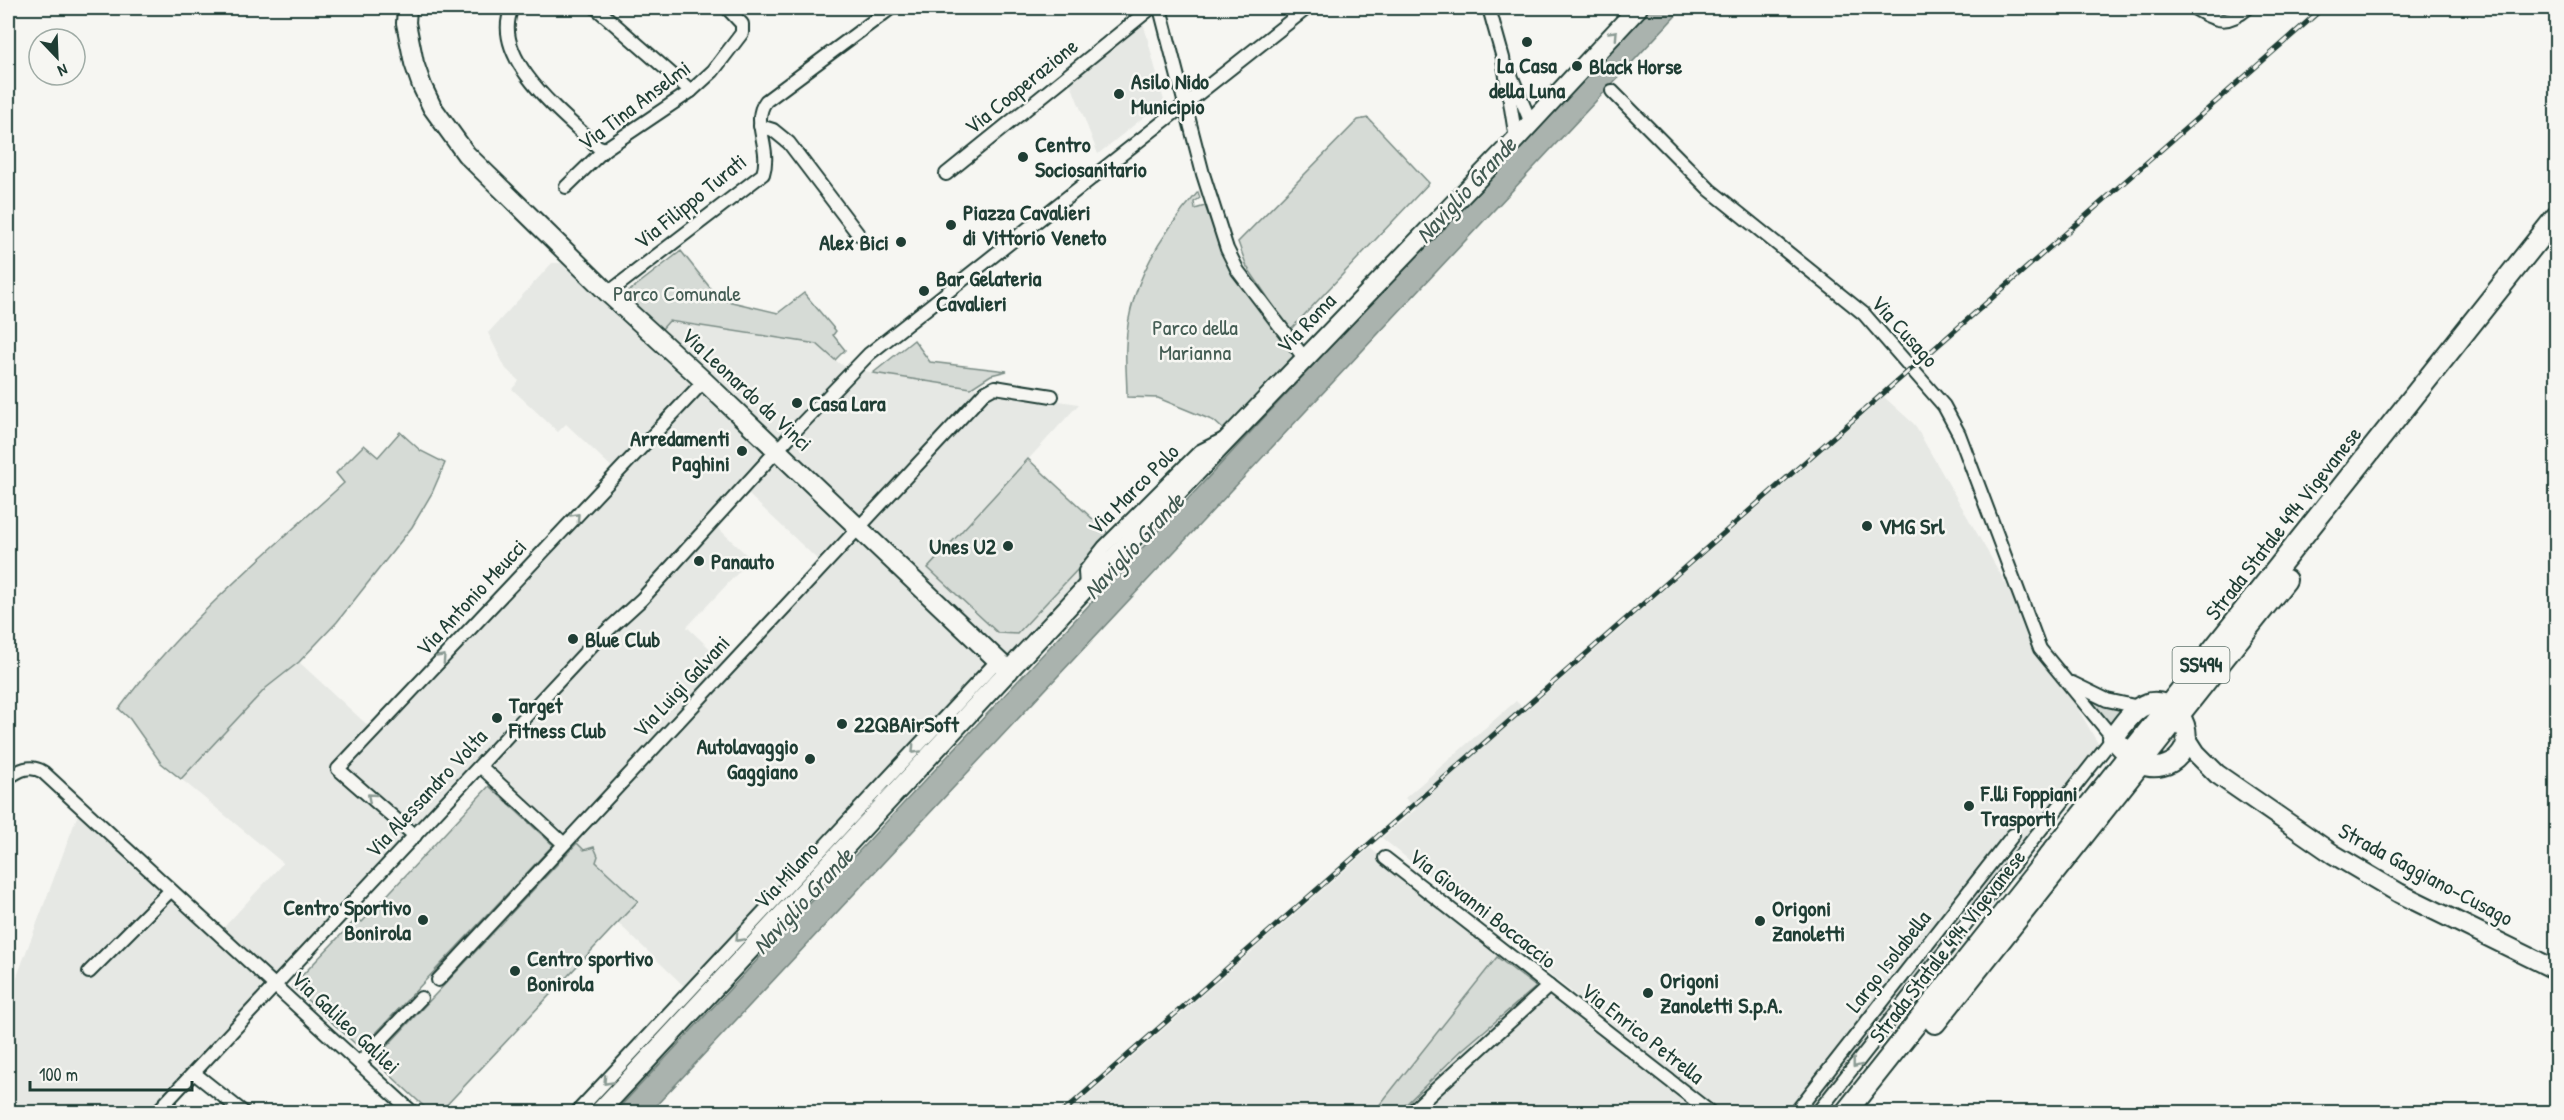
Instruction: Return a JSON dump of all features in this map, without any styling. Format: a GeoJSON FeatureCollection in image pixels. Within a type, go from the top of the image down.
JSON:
{"type":"FeatureCollection","features":[{"type":"Feature","properties":{"kind":"main road","name":"Via Leonardo da Vinci"},"geometry":{"type":"LineString","coordinates":[[407,8],[406,23],[414,63],[432,107],[466,154],[608,293],[704,381],[1003,666]]}},
{"type":"Feature","properties":{"kind":"main road","name":"Via Roma"},"geometry":{"type":"LineString","coordinates":[[1003,666],[1086,588],[1516,139],[1638,8]]}},
{"type":"Feature","properties":{"kind":"main road","name":"Strada Statale 494 Vigevanese"},"geometry":{"type":"LineString","coordinates":[[2174,710],[2556,217]]}},
{"type":"Feature","properties":{"kind":"main road","name":"Strada Statale 494 Vigevanese"},"geometry":{"type":"LineString","coordinates":[[1846,1113],[2556,237]]}},
{"type":"Feature","properties":{"kind":"main road","name":"Via Milano"},"geometry":{"type":"LineString","coordinates":[[599,1113],[1003,666]]}},
{"type":"Feature","properties":{"kind":"main road","name":"SS494"},"geometry":{"type":"LineString","coordinates":[[2139,707],[2148,704],[2174,710]]}},
{"type":"Feature","properties":{"kind":"main road"},"geometry":{"type":"LineString","coordinates":[[2134,760],[2113,738],[2130,714],[2139,707]]}},
{"type":"Feature","properties":{"kind":"main road"},"geometry":{"type":"LineString","coordinates":[[2170,765],[2182,753],[2187,740],[2186,728],[2174,710]]}},
{"type":"Feature","properties":{"kind":"main road","name":"Strada Gaggiano-Cusago"},"geometry":{"type":"LineString","coordinates":[[2187,740],[2217,774],[2290,827],[2390,887],[2556,970]]}},
{"type":"Feature","properties":{"kind":"main road","name":"Strada Statale 494 Vigevanese"},"geometry":{"type":"LineString","coordinates":[[1863,1113],[2134,760]]}},
{"type":"Feature","properties":{"kind":"main road","name":"Strada Gaggiano-Cusago"},"geometry":{"type":"LineString","coordinates":[[2134,760],[2150,768],[2192,765],[2217,774]]}},
{"type":"Feature","properties":{"kind":"street"},"geometry":{"type":"LineString","coordinates":[[512,8],[508,30],[510,44],[527,76],[597,146],[605,149]]}},
{"type":"Feature","properties":{"kind":"street"},"geometry":{"type":"LineString","coordinates":[[596,8],[691,91]]}},
{"type":"Feature","properties":{"kind":"street","name":"Via Tina Anselmi"},"geometry":{"type":"LineString","coordinates":[[566,187],[605,149],[691,91],[713,71],[742,33],[742,24],[727,8]]}},
{"type":"Feature","properties":{"kind":"street","name":"Via Filippo Turati"},"geometry":{"type":"LineString","coordinates":[[608,293],[763,174],[767,152],[759,115],[766,101],[891,8]]}},
{"type":"Feature","properties":{"kind":"street","name":"Via Cooperazione"},"geometry":{"type":"LineString","coordinates":[[946,174],[1152,8]]}},
{"type":"Feature","properties":{"kind":"street"},"geometry":{"type":"LineString","coordinates":[[1160,8],[1203,174],[1220,231],[1232,261],[1305,359]]}},
{"type":"Feature","properties":{"kind":"street","name":"Via Alessandro Volta"},"geometry":{"type":"LineString","coordinates":[[157,1113],[596,641],[642,599],[868,354],[1307,8]]}},
{"type":"Feature","properties":{"kind":"street"},"geometry":{"type":"LineString","coordinates":[[1489,8],[1503,58],[1516,139]]}},
{"type":"Feature","properties":{"kind":"street"},"geometry":{"type":"LineString","coordinates":[[2194,8],[2209,16],[2228,20],[2240,15],[2248,8]]}},
{"type":"Feature","properties":{"kind":"street"},"geometry":{"type":"LineString","coordinates":[[1503,58],[1531,123]]}},
{"type":"Feature","properties":{"kind":"street","name":"Via Cusago"},"geometry":{"type":"LineString","coordinates":[[1612,91],[1710,190],[1864,314],[1944,406],[1959,434],[2040,649],[2113,738]]}},
{"type":"Feature","properties":{"kind":"street","name":"Via Filippo Turati"},"geometry":{"type":"LineString","coordinates":[[760,126],[773,130],[789,143],[858,234]]}},
{"type":"Feature","properties":{"kind":"street","name":"Via Antonio Meucci"},"geometry":{"type":"LineString","coordinates":[[415,836],[338,769],[704,381]]}},
{"type":"Feature","properties":{"kind":"street","name":"Via Luigi Galvani"},"geometry":{"type":"LineString","coordinates":[[438,980],[984,393],[995,387],[1052,396]]}},
{"type":"Feature","properties":{"kind":"street"},"geometry":{"type":"LineString","coordinates":[[577,1113],[1003,666]]}},
{"type":"Feature","properties":{"kind":"street","name":"Via Cusago"},"geometry":{"type":"LineString","coordinates":[[2061,675],[2081,689],[2108,700],[2139,707]]}},
{"type":"Feature","properties":{"kind":"street"},"geometry":{"type":"LineString","coordinates":[[1818,1113],[2113,738]]}},
{"type":"Feature","properties":{"kind":"street"},"geometry":{"type":"LineString","coordinates":[[480,766],[563,843]]}},
{"type":"Feature","properties":{"kind":"street","name":"Via Galileo Galilei"},"geometry":{"type":"LineString","coordinates":[[8,778],[25,768],[37,768],[276,985],[412,1113]]}},
{"type":"Feature","properties":{"kind":"street","name":"Largo Isolabella"},"geometry":{"type":"LineString","coordinates":[[1796,1113],[2013,835]]}},
{"type":"Feature","properties":{"kind":"street","name":"Via Giovanni Boccaccio"},"geometry":{"type":"LineString","coordinates":[[1385,858],[1549,986],[1411,1113]]}},
{"type":"Feature","properties":{"kind":"street"},"geometry":{"type":"LineString","coordinates":[[89,972],[170,891]]}},
{"type":"Feature","properties":{"kind":"street","name":"Via Enrico Petrella"},"geometry":{"type":"LineString","coordinates":[[1549,986],[1710,1113]]}},
{"type":"Feature","properties":{"kind":"street"},"geometry":{"type":"LineString","coordinates":[[360,1063],[421,998]]}},
{"type":"Feature","properties":{"kind":"street"},"geometry":{"type":"LineString","coordinates":[[194,1073],[243,1113]]}},
{"type":"Feature","properties":{"kind":"shaded area"},"geometry":{"type":"Polygon","coordinates":[[[1647,8],[1683,8],[650,1112],[615,1112],[1647,8]]]}},
{"type":"Feature","properties":{"kind":"shaded area","name":"Asilo Nido Municipio"},"geometry":{"type":"Polygon","coordinates":[[[1143,22],[1164,101],[1098,154],[1069,79],[1075,78],[1073,75],[1143,22]]]}},
{"type":"Feature","properties":{"kind":"shaded area"},"geometry":{"type":"Polygon","coordinates":[[[552,263],[564,263],[649,341],[669,320],[817,344],[840,364],[873,373],[1079,404],[929,568],[1110,535],[1128,553],[705,1006],[618,923],[638,900],[482,758],[150,1112],[8,1112],[8,967],[16,979],[78,814],[215,937],[283,863],[181,779],[266,688],[299,662],[375,732],[619,474],[566,424],[558,432],[512,389],[519,381],[506,369],[488,333],[552,263]],[[748,494],[717,527],[751,559],[687,627],[723,661],[818,560],[748,494]]]}},
{"type":"Feature","properties":{"kind":"shaded area"},"geometry":{"type":"Polygon","coordinates":[[[1884,397],[1914,424],[2100,747],[1939,953],[1809,1112],[1720,1112],[1382,838],[1416,809],[1405,798],[1516,701],[1526,711],[1884,397]]]}},
{"type":"Feature","properties":{"kind":"shaded area"},"geometry":{"type":"Polygon","coordinates":[[[1370,848],[1696,1112],[1069,1112],[1370,848]]]}},
{"type":"Feature","properties":{"kind":"green space"},"geometry":{"type":"Polygon","coordinates":[[[1368,118],[1429,183],[1290,330],[1247,267],[1238,242],[1358,120],[1368,118]]]}},
{"type":"Feature","properties":{"kind":"green space","name":"Parco della Marianna"},"geometry":{"type":"Polygon","coordinates":[[[1198,192],[1200,198],[1194,202],[1195,209],[1205,206],[1230,271],[1295,356],[1225,431],[1214,421],[1158,398],[1127,397],[1126,351],[1128,323],[1133,302],[1148,262],[1171,226],[1198,192]]]}},
{"type":"Feature","properties":{"kind":"green space","name":"Parco Comunale"},"geometry":{"type":"Polygon","coordinates":[[[681,251],[719,299],[778,313],[804,293],[836,331],[833,335],[845,350],[835,360],[817,344],[669,321],[661,330],[624,295],[681,251]]]}},
{"type":"Feature","properties":{"kind":"green space"},"geometry":{"type":"Polygon","coordinates":[[[914,340],[930,362],[1007,371],[991,375],[971,388],[873,373],[914,340]]]}},
{"type":"Feature","properties":{"kind":"green space"},"geometry":{"type":"Polygon","coordinates":[[[400,432],[421,451],[445,463],[432,493],[412,527],[337,622],[299,662],[266,688],[181,779],[161,763],[130,719],[119,709],[197,618],[344,483],[336,473],[364,445],[378,457],[400,432]]]}},
{"type":"Feature","properties":{"kind":"green space"},"geometry":{"type":"Polygon","coordinates":[[[1028,459],[1110,535],[1017,634],[998,633],[928,568],[1028,459]]]}},
{"type":"Feature","properties":{"kind":"green space"},"geometry":{"type":"Polygon","coordinates":[[[2092,700],[2125,709],[2109,730],[2089,702],[2092,700]]]}},
{"type":"Feature","properties":{"kind":"green space","name":"Centro Sportivo Bonirola"},"geometry":{"type":"Polygon","coordinates":[[[489,786],[553,845],[361,1049],[292,986],[357,918],[362,922],[489,786]]]}},
{"type":"Feature","properties":{"kind":"green space","name":"Centro sportivo Bonirola"},"geometry":{"type":"Polygon","coordinates":[[[577,843],[584,850],[594,847],[598,856],[596,862],[638,901],[440,1112],[430,1112],[374,1060],[577,843]]]}},
{"type":"Feature","properties":{"kind":"green space"},"geometry":{"type":"Polygon","coordinates":[[[1497,957],[1536,987],[1463,1049],[1398,1112],[1374,1112],[1497,957]]]}},
{"type":"Feature","properties":{"kind":"railway"},"geometry":{"type":"LineString","coordinates":[[1063,1112],[2323,8]]}},
{"type":"Feature","properties":{"kind":"place","name":"La Casa della Luna"},"geometry":{"type":"Point","coordinates":[1527,42]}},
{"type":"Feature","properties":{"kind":"place","name":"Black Horse"},"geometry":{"type":"Point","coordinates":[1577,66]}},
{"type":"Feature","properties":{"kind":"place","name":"Asilo Nido Municipio"},"geometry":{"type":"Point","coordinates":[1119,94]}},
{"type":"Feature","properties":{"kind":"place","name":"Centro Sociosanitario"},"geometry":{"type":"Point","coordinates":[1023,157]}},
{"type":"Feature","properties":{"kind":"place","name":"Piazza Cavalieri di Vittorio Veneto"},"geometry":{"type":"Point","coordinates":[951,225]}},
{"type":"Feature","properties":{"kind":"place","name":"Alex Bici"},"geometry":{"type":"Point","coordinates":[901,242]}},
{"type":"Feature","properties":{"kind":"place","name":"Bar Gelateria Cavalieri"},"geometry":{"type":"Point","coordinates":[924,291]}},
{"type":"Feature","properties":{"kind":"place","name":"Casa Lara"},"geometry":{"type":"Point","coordinates":[797,403]}},
{"type":"Feature","properties":{"kind":"place","name":"Arredamenti Paghini"},"geometry":{"type":"Point","coordinates":[742,451]}},
{"type":"Feature","properties":{"kind":"place","name":"VMG Srl"},"geometry":{"type":"Point","coordinates":[1867,526]}},
{"type":"Feature","properties":{"kind":"place","name":"Unes U2"},"geometry":{"type":"Point","coordinates":[1008,546]}},
{"type":"Feature","properties":{"kind":"place","name":"Panauto"},"geometry":{"type":"Point","coordinates":[699,561]}},
{"type":"Feature","properties":{"kind":"place","name":"Blue Club"},"geometry":{"type":"Point","coordinates":[573,639]}},
{"type":"Feature","properties":{"kind":"place","name":"Target Fitness Club"},"geometry":{"type":"Point","coordinates":[497,718]}},
{"type":"Feature","properties":{"kind":"place","name":"22QBAirSoft"},"geometry":{"type":"Point","coordinates":[842,724]}},
{"type":"Feature","properties":{"kind":"place","name":"Autolavaggio Gaggiano"},"geometry":{"type":"Point","coordinates":[810,759]}},
{"type":"Feature","properties":{"kind":"place","name":"F.lli Foppiani Trasporti"},"geometry":{"type":"Point","coordinates":[1969,806]}},
{"type":"Feature","properties":{"kind":"place","name":"Centro Sportivo Bonirola"},"geometry":{"type":"Point","coordinates":[423,920]}},
{"type":"Feature","properties":{"kind":"place","name":"Origoni Zanoletti"},"geometry":{"type":"Point","coordinates":[1760,921]}},
{"type":"Feature","properties":{"kind":"place","name":"Centro sportivo Bonirola"},"geometry":{"type":"Point","coordinates":[515,971]}},
{"type":"Feature","properties":{"kind":"place","name":"Origoni Zanoletti S.p.A."},"geometry":{"type":"Point","coordinates":[1648,993]}},
{"type":"Feature","properties":{"kind":"water label","name":"Naviglio Grande"},"geometry":{"type":"Point","coordinates":[1466,190]}},
{"type":"Feature","properties":{"kind":"water label","name":"Naviglio Grande"},"geometry":{"type":"Point","coordinates":[1134,546]}},
{"type":"Feature","properties":{"kind":"water label","name":"Naviglio Grande"},"geometry":{"type":"Point","coordinates":[803,901]}}]}
